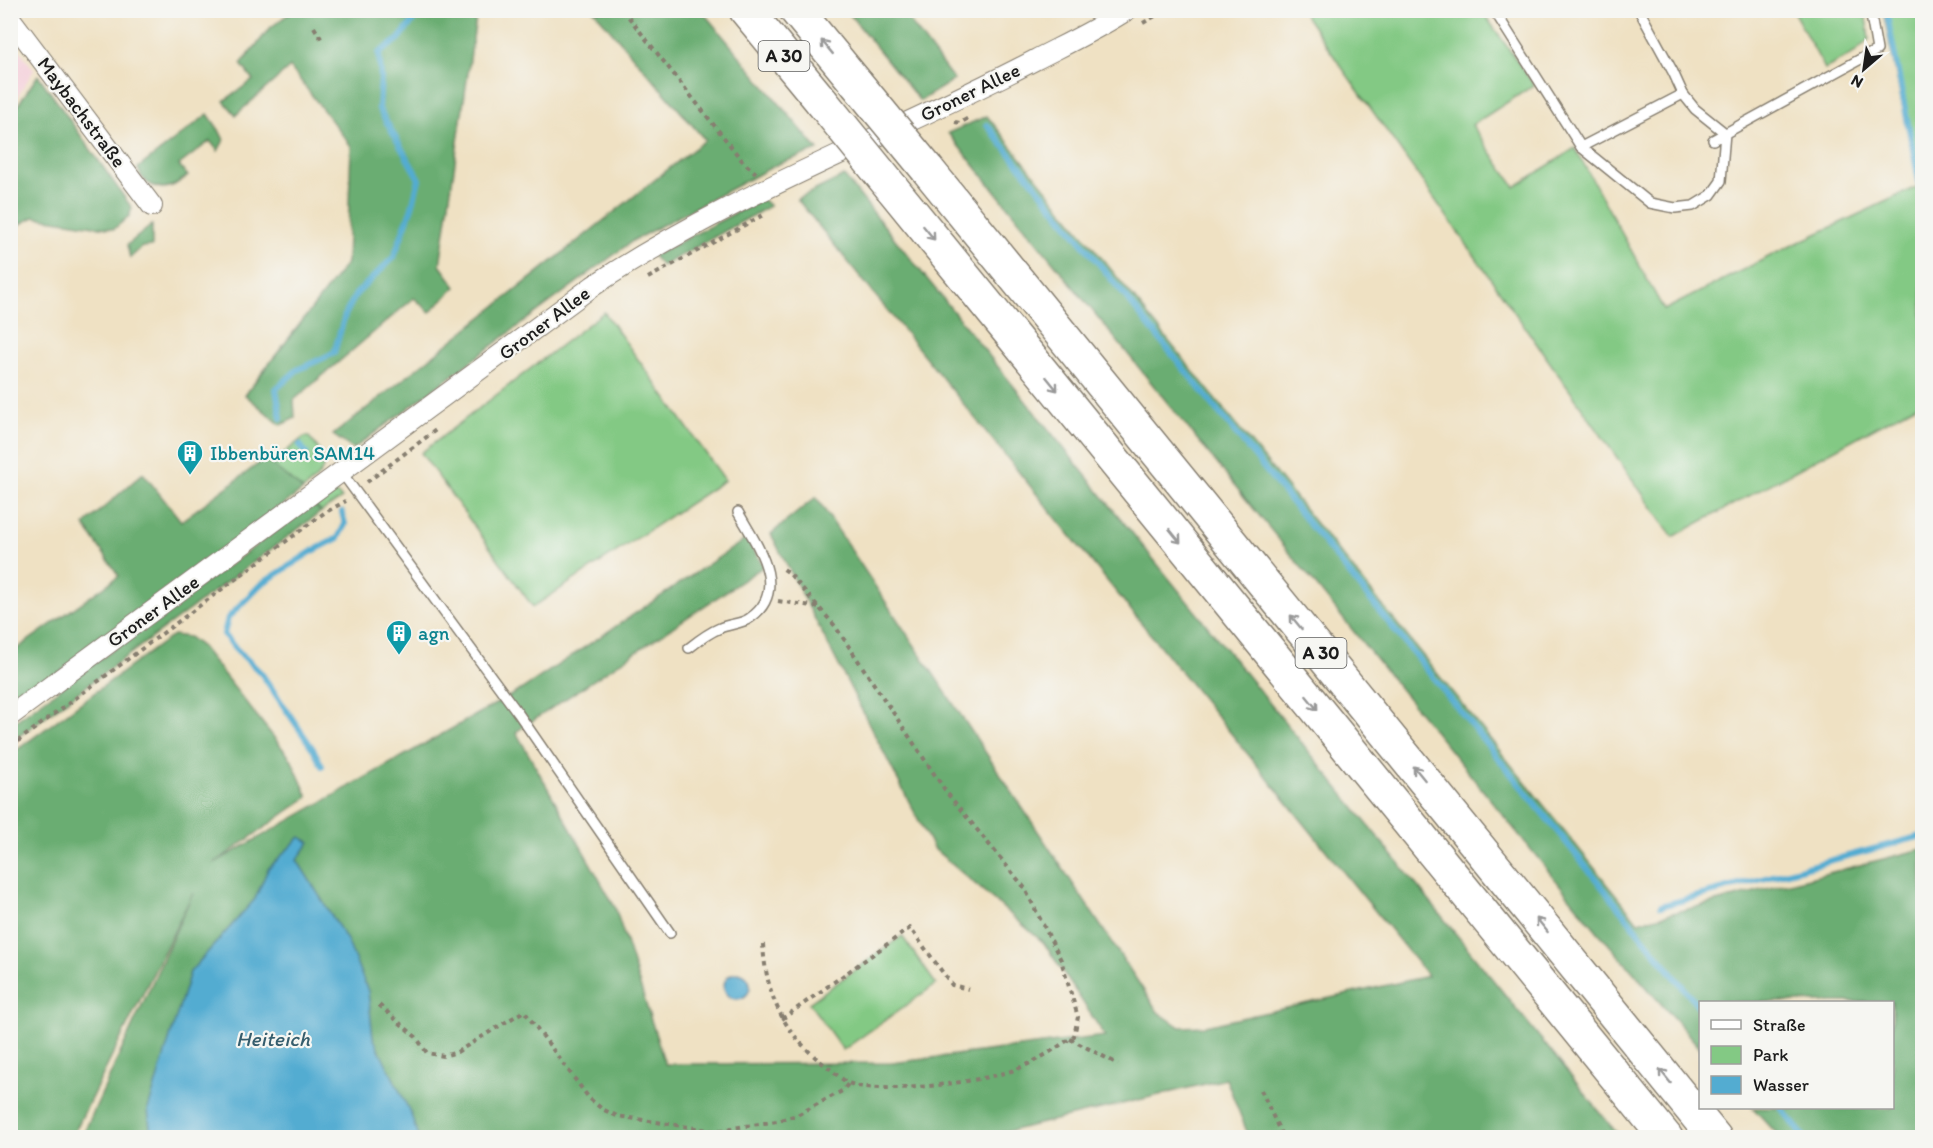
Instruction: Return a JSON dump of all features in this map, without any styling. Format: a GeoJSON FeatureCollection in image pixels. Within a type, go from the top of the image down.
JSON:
{"type":"FeatureCollection","features":[{"type":"Feature","properties":{"kind":"highway","name":"A 30"},"geometry":{"type":"LineString","coordinates":[[746,10],[1666,1137]]}},
{"type":"Feature","properties":{"kind":"highway","name":"A 30"},"geometry":{"type":"LineString","coordinates":[[796,10],[1715,1137]]}},
{"type":"Feature","properties":{"kind":"street","name":"Groner Allee"},"geometry":{"type":"LineString","coordinates":[[10,716],[610,275],[690,227],[770,186],[971,93],[1127,10]]}},
{"type":"Feature","properties":{"kind":"street","name":"Maybachstraße"},"geometry":{"type":"LineString","coordinates":[[10,18],[152,206]]}},
{"type":"Feature","properties":{"kind":"lane"},"geometry":{"type":"LineString","coordinates":[[1494,10],[1581,147],[1650,203],[1675,208],[1693,206],[1711,195],[1721,181],[1725,133]]}},
{"type":"Feature","properties":{"kind":"lane"},"geometry":{"type":"LineString","coordinates":[[1638,10],[1683,94],[1695,109],[1725,133]]}},
{"type":"Feature","properties":{"kind":"lane"},"geometry":{"type":"LineString","coordinates":[[1713,140],[1877,50],[1870,10]]}},
{"type":"Feature","properties":{"kind":"lane"},"geometry":{"type":"LineString","coordinates":[[1581,147],[1683,94]]}},
{"type":"Feature","properties":{"kind":"lane"},"geometry":{"type":"LineString","coordinates":[[342,473],[518,713],[670,933]]}},
{"type":"Feature","properties":{"kind":"lane"},"geometry":{"type":"LineString","coordinates":[[689,648],[706,634],[750,618],[769,593],[769,572],[761,552],[738,512]]}},
{"type":"Feature","properties":{"kind":"path"},"geometry":{"type":"LineString","coordinates":[[623,10],[744,163],[770,186]]}},
{"type":"Feature","properties":{"kind":"path"},"geometry":{"type":"LineString","coordinates":[[314,27],[322,40]]}},
{"type":"Feature","properties":{"kind":"path"},"geometry":{"type":"LineString","coordinates":[[646,278],[767,213]]}},
{"type":"Feature","properties":{"kind":"path"},"geometry":{"type":"LineString","coordinates":[[10,747],[315,520],[350,499],[362,486],[437,429]]}},
{"type":"Feature","properties":{"kind":"path"},"geometry":{"type":"LineString","coordinates":[[761,552],[789,573],[835,626],[947,793],[1024,887],[1061,960],[1078,1017],[1074,1036],[1045,1055],[1024,1065],[986,1077],[888,1089],[849,1083],[811,1055],[796,1040],[782,1019],[770,987],[763,944]]}},
{"type":"Feature","properties":{"kind":"path"},"geometry":{"type":"LineString","coordinates":[[765,600],[819,607]]}},
{"type":"Feature","properties":{"kind":"path"},"geometry":{"type":"LineString","coordinates":[[782,1019],[910,928],[952,985],[968,989]]}},
{"type":"Feature","properties":{"kind":"path"},"geometry":{"type":"LineString","coordinates":[[379,1005],[416,1037],[427,1053],[444,1056],[457,1052],[524,1011],[589,1098],[602,1109],[617,1116],[714,1131],[777,1121],[797,1115],[842,1091],[849,1083]]}},
{"type":"Feature","properties":{"kind":"path"},"geometry":{"type":"LineString","coordinates":[[1070,1039],[1118,1064]]}},
{"type":"Feature","properties":{"kind":"path"},"geometry":{"type":"LineString","coordinates":[[1261,1090],[1283,1137]]}},
{"type":"Feature","properties":{"kind":"shaded area"},"geometry":{"type":"Polygon","coordinates":[[[10,37],[34,70],[11,107],[10,107],[10,37]]]}},
{"type":"Feature","properties":{"kind":"green space"},"geometry":{"type":"Polygon","coordinates":[[[290,11],[477,11],[440,265],[456,287],[430,312],[414,298],[294,400],[295,418],[281,425],[245,395],[347,263],[351,146],[290,67],[236,115],[224,101],[253,80],[241,64],[270,28],[290,11]]]}},
{"type":"Feature","properties":{"kind":"green space"},"geometry":{"type":"Polygon","coordinates":[[[594,11],[702,11],[818,150],[778,164],[634,240],[353,449],[333,435],[705,140],[594,11]]]}},
{"type":"Feature","properties":{"kind":"green space"},"geometry":{"type":"Polygon","coordinates":[[[847,11],[902,11],[954,80],[920,101],[847,11]]]}},
{"type":"Feature","properties":{"kind":"green space"},"geometry":{"type":"Polygon","coordinates":[[[1302,11],[1482,11],[1534,85],[1472,125],[1515,187],[1575,148],[1664,310],[1778,252],[1919,186],[1883,11],[1922,11],[1922,402],[1673,537],[1302,11]]]}},
{"type":"Feature","properties":{"kind":"green space"},"geometry":{"type":"Polygon","coordinates":[[[1793,11],[1865,11],[1869,39],[1856,52],[1825,69],[1793,11]]]}},
{"type":"Feature","properties":{"kind":"green space"},"geometry":{"type":"Polygon","coordinates":[[[38,75],[132,208],[129,216],[114,229],[34,217],[11,229],[11,115],[38,75]]]}},
{"type":"Feature","properties":{"kind":"green space"},"geometry":{"type":"Polygon","coordinates":[[[208,114],[224,140],[218,151],[210,141],[179,165],[188,176],[172,186],[155,187],[142,178],[138,168],[208,114]]]}},
{"type":"Feature","properties":{"kind":"green space"},"geometry":{"type":"Polygon","coordinates":[[[987,116],[1638,922],[1922,849],[1922,1137],[1780,1137],[1754,1109],[1894,1109],[1894,1001],[1699,1001],[1699,1047],[1598,932],[948,133],[987,116]]]}},
{"type":"Feature","properties":{"kind":"green space"},"geometry":{"type":"Polygon","coordinates":[[[844,176],[1620,1137],[1249,1137],[1226,1079],[980,1138],[82,1137],[193,893],[72,1137],[20,1137],[10,1132],[10,755],[173,635],[189,637],[202,647],[291,759],[308,797],[214,863],[522,689],[746,539],[764,566],[516,732],[615,907],[665,1064],[892,1063],[1105,1036],[1044,943],[933,848],[771,534],[816,497],[1158,1012],[1180,1027],[1205,1026],[1428,976],[797,199],[844,176]]]}},
{"type":"Feature","properties":{"kind":"green space"},"geometry":{"type":"Polygon","coordinates":[[[762,199],[770,206],[662,266],[653,256],[762,199]]]}},
{"type":"Feature","properties":{"kind":"green space"},"geometry":{"type":"Polygon","coordinates":[[[152,225],[152,246],[142,247],[130,258],[127,245],[152,225]]]}},
{"type":"Feature","properties":{"kind":"green space"},"geometry":{"type":"Polygon","coordinates":[[[604,312],[725,480],[533,607],[421,453],[604,312]]]}},
{"type":"Feature","properties":{"kind":"green space"},"geometry":{"type":"Polygon","coordinates":[[[304,437],[309,437],[321,453],[324,466],[317,477],[303,490],[270,464],[304,437]]]}},
{"type":"Feature","properties":{"kind":"green space"},"geometry":{"type":"Polygon","coordinates":[[[265,459],[303,490],[11,708],[11,653],[119,576],[84,525],[143,473],[181,521],[265,459]]]}},
{"type":"Feature","properties":{"kind":"green space"},"geometry":{"type":"Polygon","coordinates":[[[336,493],[342,498],[321,512],[313,504],[324,496],[336,493]]]}},
{"type":"Feature","properties":{"kind":"green space"},"geometry":{"type":"Polygon","coordinates":[[[313,504],[321,512],[11,742],[10,725],[313,504]]]}},
{"type":"Feature","properties":{"kind":"green space"},"geometry":{"type":"Polygon","coordinates":[[[902,936],[936,984],[843,1050],[809,1003],[902,936]]]}},
{"type":"Feature","properties":{"kind":"water","name":"Heiteich"},"geometry":{"type":"Polygon","coordinates":[[[300,837],[310,842],[297,860],[347,940],[368,991],[373,1037],[411,1114],[418,1137],[151,1137],[148,1109],[190,972],[255,899],[268,869],[300,837]]]}},
{"type":"Feature","properties":{"kind":"water"},"geometry":{"type":"Polygon","coordinates":[[[737,973],[746,977],[750,986],[746,995],[737,999],[728,995],[724,986],[728,977],[737,973]]]}},
{"type":"Feature","properties":{"kind":"waterway"},"geometry":{"type":"LineString","coordinates":[[281,418],[276,389],[297,370],[334,353],[345,315],[356,294],[394,257],[412,207],[419,179],[379,109],[381,77],[379,53],[399,39],[416,17],[434,10]]}},
{"type":"Feature","properties":{"kind":"waterway"},"geometry":{"type":"LineString","coordinates":[[1886,10],[1922,196]]}},
{"type":"Feature","properties":{"kind":"waterway"},"geometry":{"type":"LineString","coordinates":[[987,125],[1699,1007]]}},
{"type":"Feature","properties":{"kind":"waterway"},"geometry":{"type":"LineString","coordinates":[[300,445],[306,453]]}},
{"type":"Feature","properties":{"kind":"waterway"},"geometry":{"type":"LineString","coordinates":[[322,766],[261,673],[224,634],[228,618],[260,585],[311,552],[338,538],[345,524],[342,512]]}},
{"type":"Feature","properties":{"kind":"waterway"},"geometry":{"type":"LineString","coordinates":[[1661,906],[1922,836]]}},
{"type":"Feature","properties":{"kind":"waterway"},"geometry":{"type":"LineString","coordinates":[[1782,1109],[1805,1138]]}},
{"type":"Feature","properties":{"kind":"place","name":"Ibbenbüren SAM14"},"geometry":{"type":"Point","coordinates":[190,476]}},
{"type":"Feature","properties":{"kind":"place","name":"agn"},"geometry":{"type":"Point","coordinates":[399,656]}}]}
